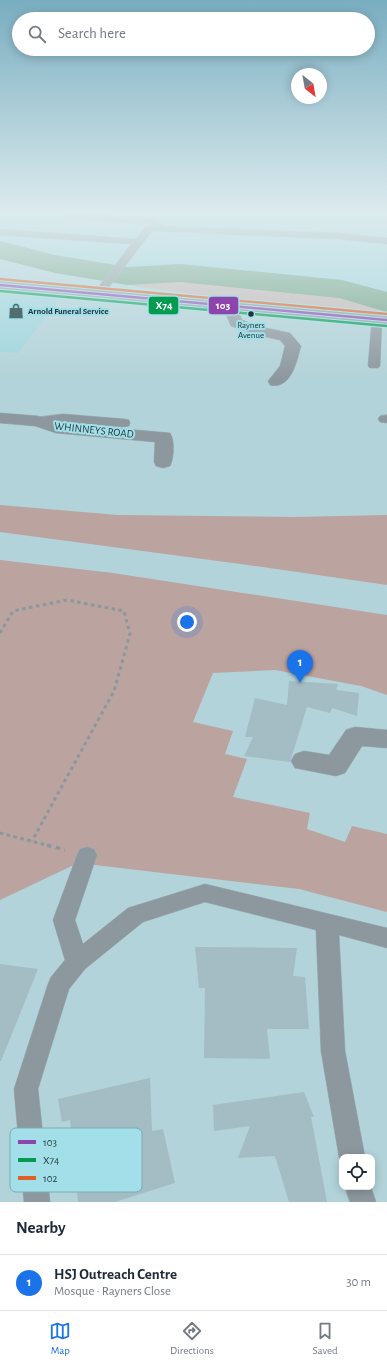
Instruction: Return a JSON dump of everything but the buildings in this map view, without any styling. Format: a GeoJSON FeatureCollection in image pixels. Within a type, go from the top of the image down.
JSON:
{"type":"FeatureCollection","features":[{"type":"Feature","properties":{"kind":"main road"},"geometry":{"type":"LineString","coordinates":[[0,284],[98,292],[323,316],[382,319]]}},
{"type":"Feature","properties":{"kind":"street"},"geometry":{"type":"LineString","coordinates":[[229,305],[236,323],[258,331],[285,336],[293,346],[288,367],[276,381]]}},
{"type":"Feature","properties":{"kind":"street","name":"WHINNEYS ROAD"},"geometry":{"type":"LineString","coordinates":[[0,418],[38,421],[56,428],[164,437],[163,462]]}},
{"type":"Feature","properties":{"kind":"street"},"geometry":{"type":"LineString","coordinates":[[304,761],[336,766],[355,736],[387,739]]}},
{"type":"Feature","properties":{"kind":"lane"},"geometry":{"type":"LineString","coordinates":[[98,292],[116,268]]}},
{"type":"Feature","properties":{"kind":"lane"},"geometry":{"type":"LineString","coordinates":[[374,366],[382,319]]}},
{"type":"Feature","properties":{"kind":"lane"},"geometry":{"type":"LineString","coordinates":[[38,421],[63,418],[124,423]]}},
{"type":"Feature","properties":{"kind":"lane"},"geometry":{"type":"LineString","coordinates":[[77,962],[64,920],[87,855]]}},
{"type":"Feature","properties":{"kind":"lane"},"geometry":{"type":"LineString","coordinates":[[30,1128],[26,1089],[59,984],[77,962],[136,915],[205,893],[387,938]]}},
{"type":"Feature","properties":{"kind":"lane"},"geometry":{"type":"LineString","coordinates":[[327,924],[333,1051],[351,1154]]}},
{"type":"Feature","properties":{"kind":"lane"},"geometry":{"type":"LineString","coordinates":[[359,1190],[363,1202]]}},
{"type":"Feature","properties":{"kind":"lane"},"geometry":{"type":"LineString","coordinates":[[37,1192],[38,1202]]}},
{"type":"Feature","properties":{"kind":"path"},"geometry":{"type":"LineString","coordinates":[[0,633],[13,610],[68,600],[124,611],[130,634],[114,691],[32,841]]}},
{"type":"Feature","properties":{"kind":"path"},"geometry":{"type":"LineString","coordinates":[[0,833],[87,855]]}},
{"type":"Feature","properties":{"kind":"shaded area"},"geometry":{"type":"Polygon","coordinates":[[[112,268],[387,268],[387,300],[360,291],[317,285],[189,274],[151,275],[127,278],[107,276],[112,268]]]}},
{"type":"Feature","properties":{"kind":"shaded area"},"geometry":{"type":"Polygon","coordinates":[[[186,278],[363,297],[379,306],[387,307],[387,312],[323,308],[228,298],[133,286],[130,282],[186,278]]]}},
{"type":"Feature","properties":{"kind":"shaded area"},"geometry":{"type":"Polygon","coordinates":[[[3,293],[60,299],[18,353],[0,352],[0,296],[3,293]]]}},
{"type":"Feature","properties":{"kind":"shaded area"},"geometry":{"type":"Polygon","coordinates":[[[0,505],[118,515],[295,517],[387,515],[387,585],[0,532],[0,505]]]}},
{"type":"Feature","properties":{"kind":"shaded area"},"geometry":{"type":"Polygon","coordinates":[[[0,560],[113,573],[387,615],[387,695],[361,686],[275,670],[213,673],[193,722],[233,731],[225,754],[247,759],[233,797],[310,813],[307,829],[345,842],[352,826],[387,834],[387,912],[299,889],[78,863],[0,900],[0,560]]]}},
{"type":"Feature","properties":{"kind":"waterway"},"geometry":{"type":"LineString","coordinates":[[80,268],[128,276],[180,273],[342,289],[387,302]]}},
{"type":"Feature","properties":{"kind":"transit line","name":"102"},"geometry":{"type":"LineString","coordinates":[[0,279],[387,314]]}},
{"type":"Feature","properties":{"kind":"transit line","name":"103"},"geometry":{"type":"LineString","coordinates":[[0,285],[387,320]]}},
{"type":"Feature","properties":{"kind":"transit line","name":"X74"},"geometry":{"type":"LineString","coordinates":[[0,291],[387,326]]}},
{"type":"Feature","properties":{"kind":"place","name":"Arnold Funeral Service"},"geometry":{"type":"Point","coordinates":[16,311]}},
{"type":"Feature","properties":{"kind":"place","name":"Rayners Avenue"},"geometry":{"type":"Point","coordinates":[251,314]}},
{"type":"Feature","properties":{"kind":"place","name":"HSJ Outreach Centre"},"geometry":{"type":"Point","coordinates":[300,683]}}]}
